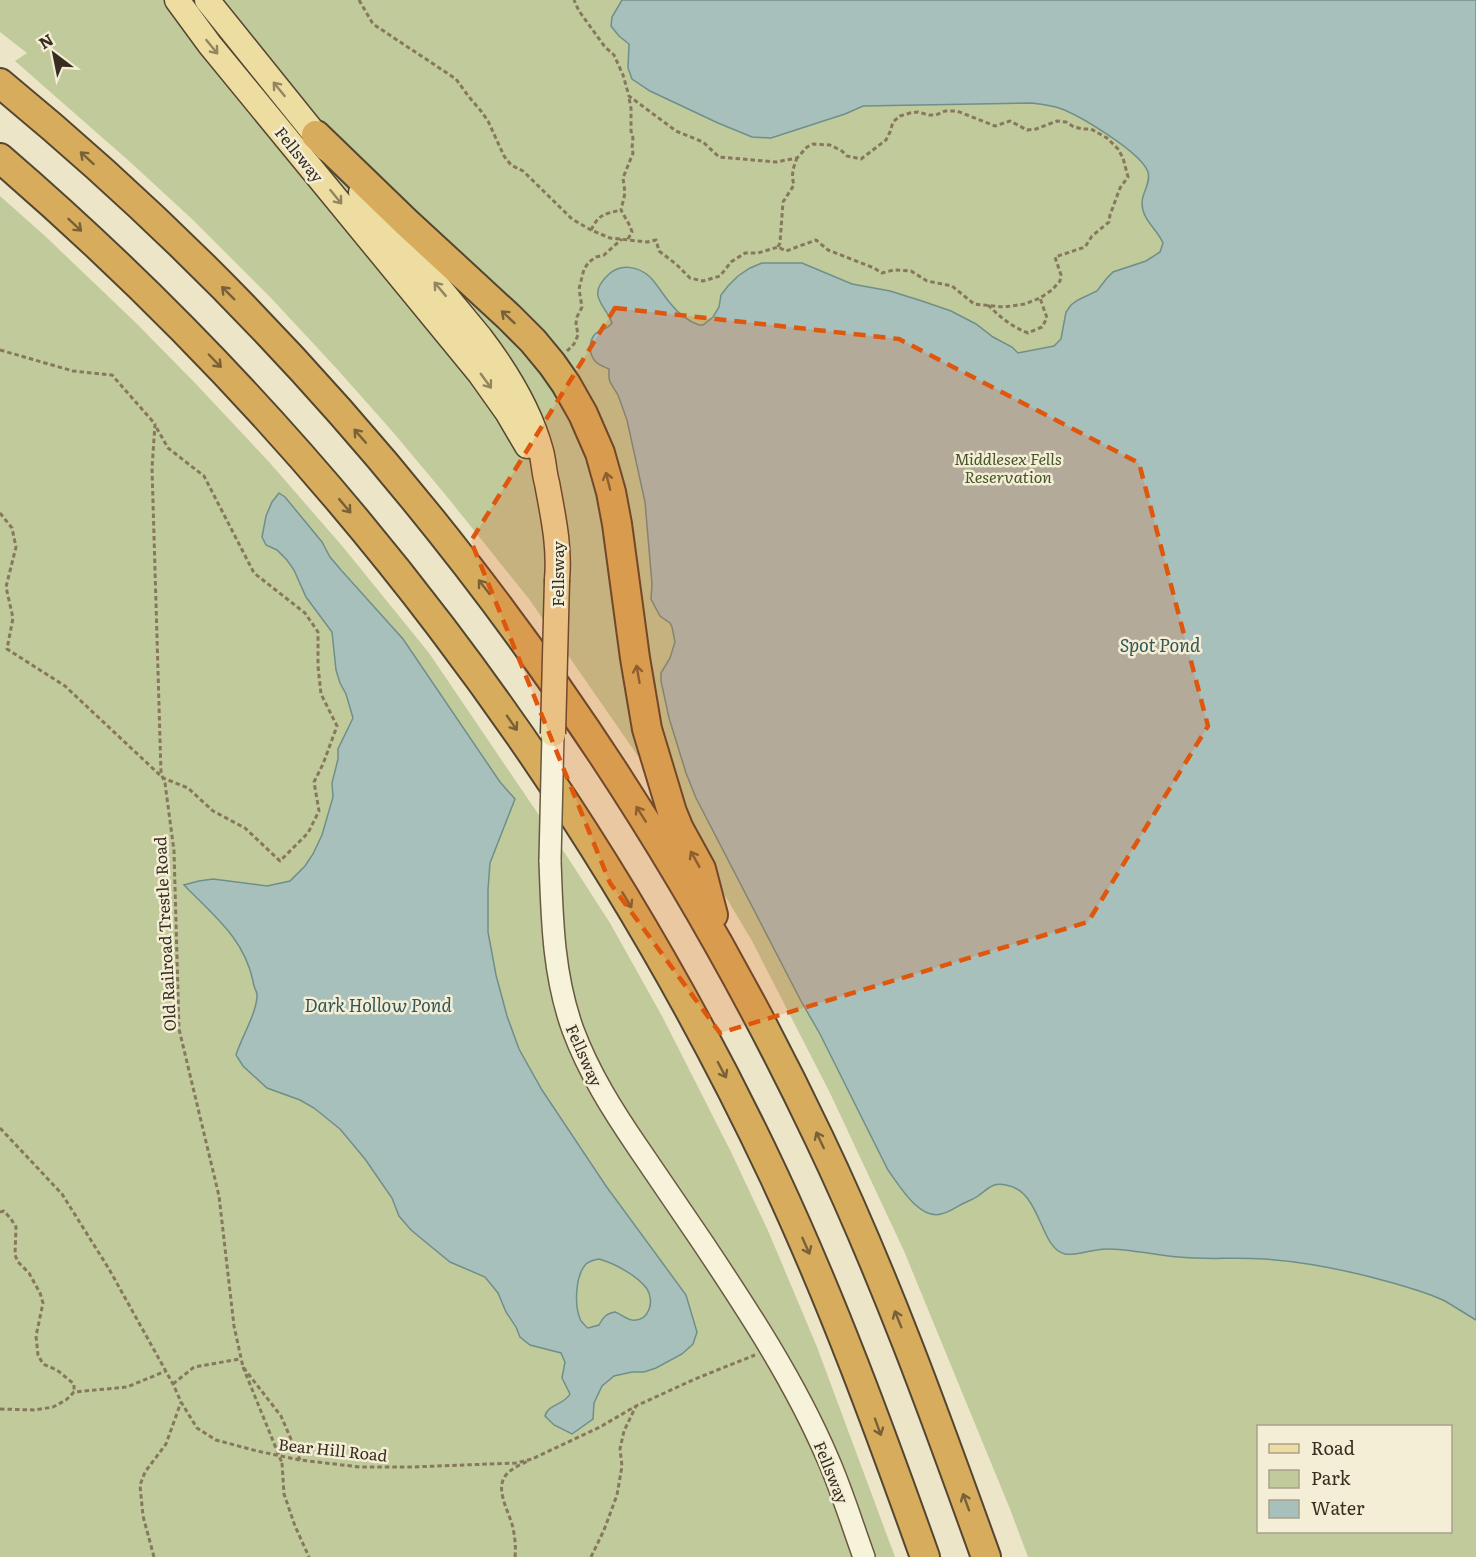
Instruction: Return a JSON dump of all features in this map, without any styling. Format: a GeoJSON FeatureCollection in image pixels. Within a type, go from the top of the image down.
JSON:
{"type":"FeatureCollection","features":[{"type":"Feature","properties":{"kind":"highway"},"geometry":{"type":"LineString","coordinates":[[0,83],[120,189],[227,292],[315,385],[414,500],[487,591],[581,722],[640,812],[724,954],[797,1091],[864,1236],[924,1385],[986,1557]]}},
{"type":"Feature","properties":{"kind":"highway"},"geometry":{"type":"LineString","coordinates":[[316,135],[533,341],[566,384],[583,414],[604,466],[617,524],[647,729],[672,812],[701,869],[724,954]]}},
{"type":"Feature","properties":{"kind":"highway"},"geometry":{"type":"LineString","coordinates":[[0,158],[91,240],[168,314],[313,468],[440,624],[568,805],[667,969],[708,1043],[761,1149],[839,1324],[925,1557]]}},
{"type":"Feature","properties":{"kind":"main road","name":"Fellsway"},"geometry":{"type":"LineString","coordinates":[[177,0],[222,59],[480,374],[511,419],[547,484]]}},
{"type":"Feature","properties":{"kind":"main road","name":"Fellsway"},"geometry":{"type":"LineString","coordinates":[[207,0],[498,362],[518,396],[536,435],[557,533],[550,860],[553,939],[557,973],[572,1028],[602,1093],[770,1348],[829,1460],[864,1557]]}},
{"type":"Feature","properties":{"kind":"path"},"geometry":{"type":"LineString","coordinates":[[359,0],[373,24],[456,79],[488,121],[504,156],[511,165],[523,171],[572,219],[610,238],[646,242],[656,240],[659,251],[690,278],[703,281],[720,276],[731,261],[745,253],[758,253],[778,247],[786,251],[816,240],[828,250],[882,273],[894,270],[911,271],[927,280],[952,286],[974,304],[1004,307],[1025,304],[1040,298],[1060,281],[1061,275],[1055,257],[1085,247],[1092,236],[1109,222],[1120,188],[1128,177],[1124,158],[1118,148],[1107,138],[1091,129],[1074,127],[1065,122],[1057,121],[1027,130],[1010,121],[995,126],[957,111],[945,111],[936,115],[918,112],[900,116],[893,122],[885,140],[861,159],[846,156],[842,151],[830,145],[813,144],[807,147],[797,158],[792,170],[794,185],[783,202],[778,247]]}},
{"type":"Feature","properties":{"kind":"path"},"geometry":{"type":"LineString","coordinates":[[574,0],[579,11],[605,47],[614,55],[629,96],[633,153],[623,178],[625,193],[621,210],[632,232],[628,239]]}},
{"type":"Feature","properties":{"kind":"path"},"geometry":{"type":"LineString","coordinates":[[629,96],[676,131],[703,142],[719,157],[776,162],[797,158]]}},
{"type":"Feature","properties":{"kind":"path"},"geometry":{"type":"LineString","coordinates":[[591,230],[596,218],[621,210]]}},
{"type":"Feature","properties":{"kind":"path"},"geometry":{"type":"LineString","coordinates":[[552,364],[574,344],[578,335],[576,323],[582,307],[579,288],[584,269],[589,262],[604,255],[622,239]]}},
{"type":"Feature","properties":{"kind":"path"},"geometry":{"type":"LineString","coordinates":[[988,305],[1014,328],[1028,333],[1042,327],[1047,318],[1040,298]]}},
{"type":"Feature","properties":{"kind":"path"},"geometry":{"type":"LineString","coordinates":[[0,350],[73,371],[112,375],[155,424],[168,448],[204,476],[254,573],[305,613],[318,632],[321,694],[337,726],[314,782],[319,811],[308,833],[280,861],[245,828],[213,811],[188,788],[163,778],[65,686],[7,649],[13,618],[6,587],[16,547],[12,528],[0,513]]}},
{"type":"Feature","properties":{"kind":"path","name":"Old Railroad Trestle Road"},"geometry":{"type":"LineString","coordinates":[[155,424],[152,468],[161,773],[174,851],[179,1029],[219,1196],[234,1326],[243,1367]]}},
{"type":"Feature","properties":{"kind":"path","name":"Bear Hill Road"},"geometry":{"type":"LineString","coordinates":[[0,1128],[62,1194],[109,1269],[197,1428],[216,1440],[300,1460],[360,1467],[516,1463],[532,1459],[600,1427],[636,1406],[770,1348]]}},
{"type":"Feature","properties":{"kind":"path"},"geometry":{"type":"LineString","coordinates":[[0,1212],[4,1211],[16,1227],[15,1255],[18,1262],[29,1273],[43,1304],[36,1336],[38,1355],[43,1364],[57,1370],[74,1384],[74,1392]]}},
{"type":"Feature","properties":{"kind":"path"},"geometry":{"type":"LineString","coordinates":[[173,1384],[194,1366],[240,1359]]}},
{"type":"Feature","properties":{"kind":"path"},"geometry":{"type":"LineString","coordinates":[[243,1367],[280,1416],[300,1460]]}},
{"type":"Feature","properties":{"kind":"path"},"geometry":{"type":"LineString","coordinates":[[243,1367],[282,1463],[284,1494],[309,1557]]}},
{"type":"Feature","properties":{"kind":"path"},"geometry":{"type":"LineString","coordinates":[[0,1409],[35,1410],[53,1407],[66,1400],[74,1392],[127,1387],[166,1371]]}},
{"type":"Feature","properties":{"kind":"path"},"geometry":{"type":"LineString","coordinates":[[154,1557],[143,1516],[140,1485],[145,1472],[166,1443],[181,1402]]}},
{"type":"Feature","properties":{"kind":"path"},"geometry":{"type":"LineString","coordinates":[[591,1557],[617,1495],[622,1466],[620,1449],[624,1431],[636,1406]]}},
{"type":"Feature","properties":{"kind":"path"},"geometry":{"type":"LineString","coordinates":[[515,1557],[516,1548],[512,1526],[502,1497],[504,1479],[512,1470],[532,1459]]}},
{"type":"Feature","properties":{"kind":"highlighted area"},"geometry":{"type":"Polygon","coordinates":[[[615,308],[899,339],[1139,463],[1208,726],[1088,922],[720,1033],[610,883],[471,541],[615,308]]]}},
{"type":"Feature","properties":{"kind":"green space","name":"Spot Pond"},"geometry":{"type":"Polygon","coordinates":[[[0,0],[1476,0],[1476,1557],[1028,1557],[904,1251],[830,1093],[752,941],[649,772],[529,599],[392,431],[271,298],[192,219],[15,61],[27,53],[0,32],[0,0]]]}},
{"type":"Feature","properties":{"kind":"green space"},"geometry":{"type":"Polygon","coordinates":[[[0,196],[136,323],[195,383],[270,463],[343,547],[429,653],[568,858],[610,923],[663,1018],[769,1233],[817,1347],[895,1557],[0,1557],[0,196]]]}},
{"type":"Feature","properties":{"kind":"water","name":"Spot Pond"},"geometry":{"type":"Polygon","coordinates":[[[622,0],[1476,0],[1476,1320],[1445,1301],[1426,1293],[1361,1275],[1313,1265],[1264,1259],[1189,1258],[1110,1249],[1065,1254],[1056,1250],[1050,1242],[1034,1208],[1018,1189],[1001,1184],[994,1185],[949,1211],[933,1214],[917,1207],[888,1170],[820,1034],[696,798],[686,773],[669,718],[661,681],[661,673],[670,658],[675,642],[670,623],[660,616],[651,599],[652,584],[645,502],[627,420],[618,395],[610,382],[609,369],[596,362],[591,352],[590,345],[595,334],[612,323],[599,300],[598,289],[613,271],[623,267],[635,268],[650,277],[679,313],[703,325],[713,317],[719,307],[721,295],[728,286],[750,268],[762,263],[802,263],[852,284],[890,291],[951,311],[976,324],[1018,353],[1054,346],[1061,339],[1066,312],[1071,305],[1097,291],[1113,272],[1146,261],[1160,252],[1163,243],[1144,214],[1142,203],[1148,172],[1134,155],[1094,126],[1059,108],[1032,103],[863,106],[771,138],[752,137],[650,91],[632,79],[628,68],[629,44],[611,26],[612,17],[622,0]]]}},
{"type":"Feature","properties":{"kind":"water","name":"Dark Hollow Pond"},"geometry":{"type":"Polygon","coordinates":[[[279,493],[285,497],[322,542],[330,557],[403,639],[500,782],[515,799],[490,863],[488,890],[488,932],[507,1016],[519,1049],[542,1090],[606,1186],[686,1295],[697,1332],[693,1344],[682,1354],[656,1368],[614,1376],[602,1386],[594,1403],[593,1419],[572,1434],[554,1425],[545,1416],[549,1409],[570,1394],[562,1378],[565,1362],[561,1353],[530,1345],[520,1337],[498,1293],[485,1277],[450,1262],[411,1230],[399,1216],[392,1198],[365,1159],[340,1129],[300,1100],[267,1088],[243,1066],[236,1055],[257,1001],[249,966],[226,928],[184,885],[213,879],[267,886],[290,881],[305,866],[322,835],[333,797],[332,783],[338,749],[353,718],[336,670],[332,632],[306,597],[287,560],[277,550],[266,545],[262,537],[266,516],[279,493]],[[599,1259],[589,1262],[582,1269],[580,1276],[577,1308],[581,1321],[588,1328],[599,1325],[605,1316],[615,1312],[632,1320],[638,1320],[643,1318],[649,1310],[649,1294],[643,1284],[625,1271],[599,1259]]]}},
{"type":"Feature","properties":{"kind":"park label","name":"Middlesex Fells Reservation"},"geometry":{"type":"Point","coordinates":[1008,467]}}]}
